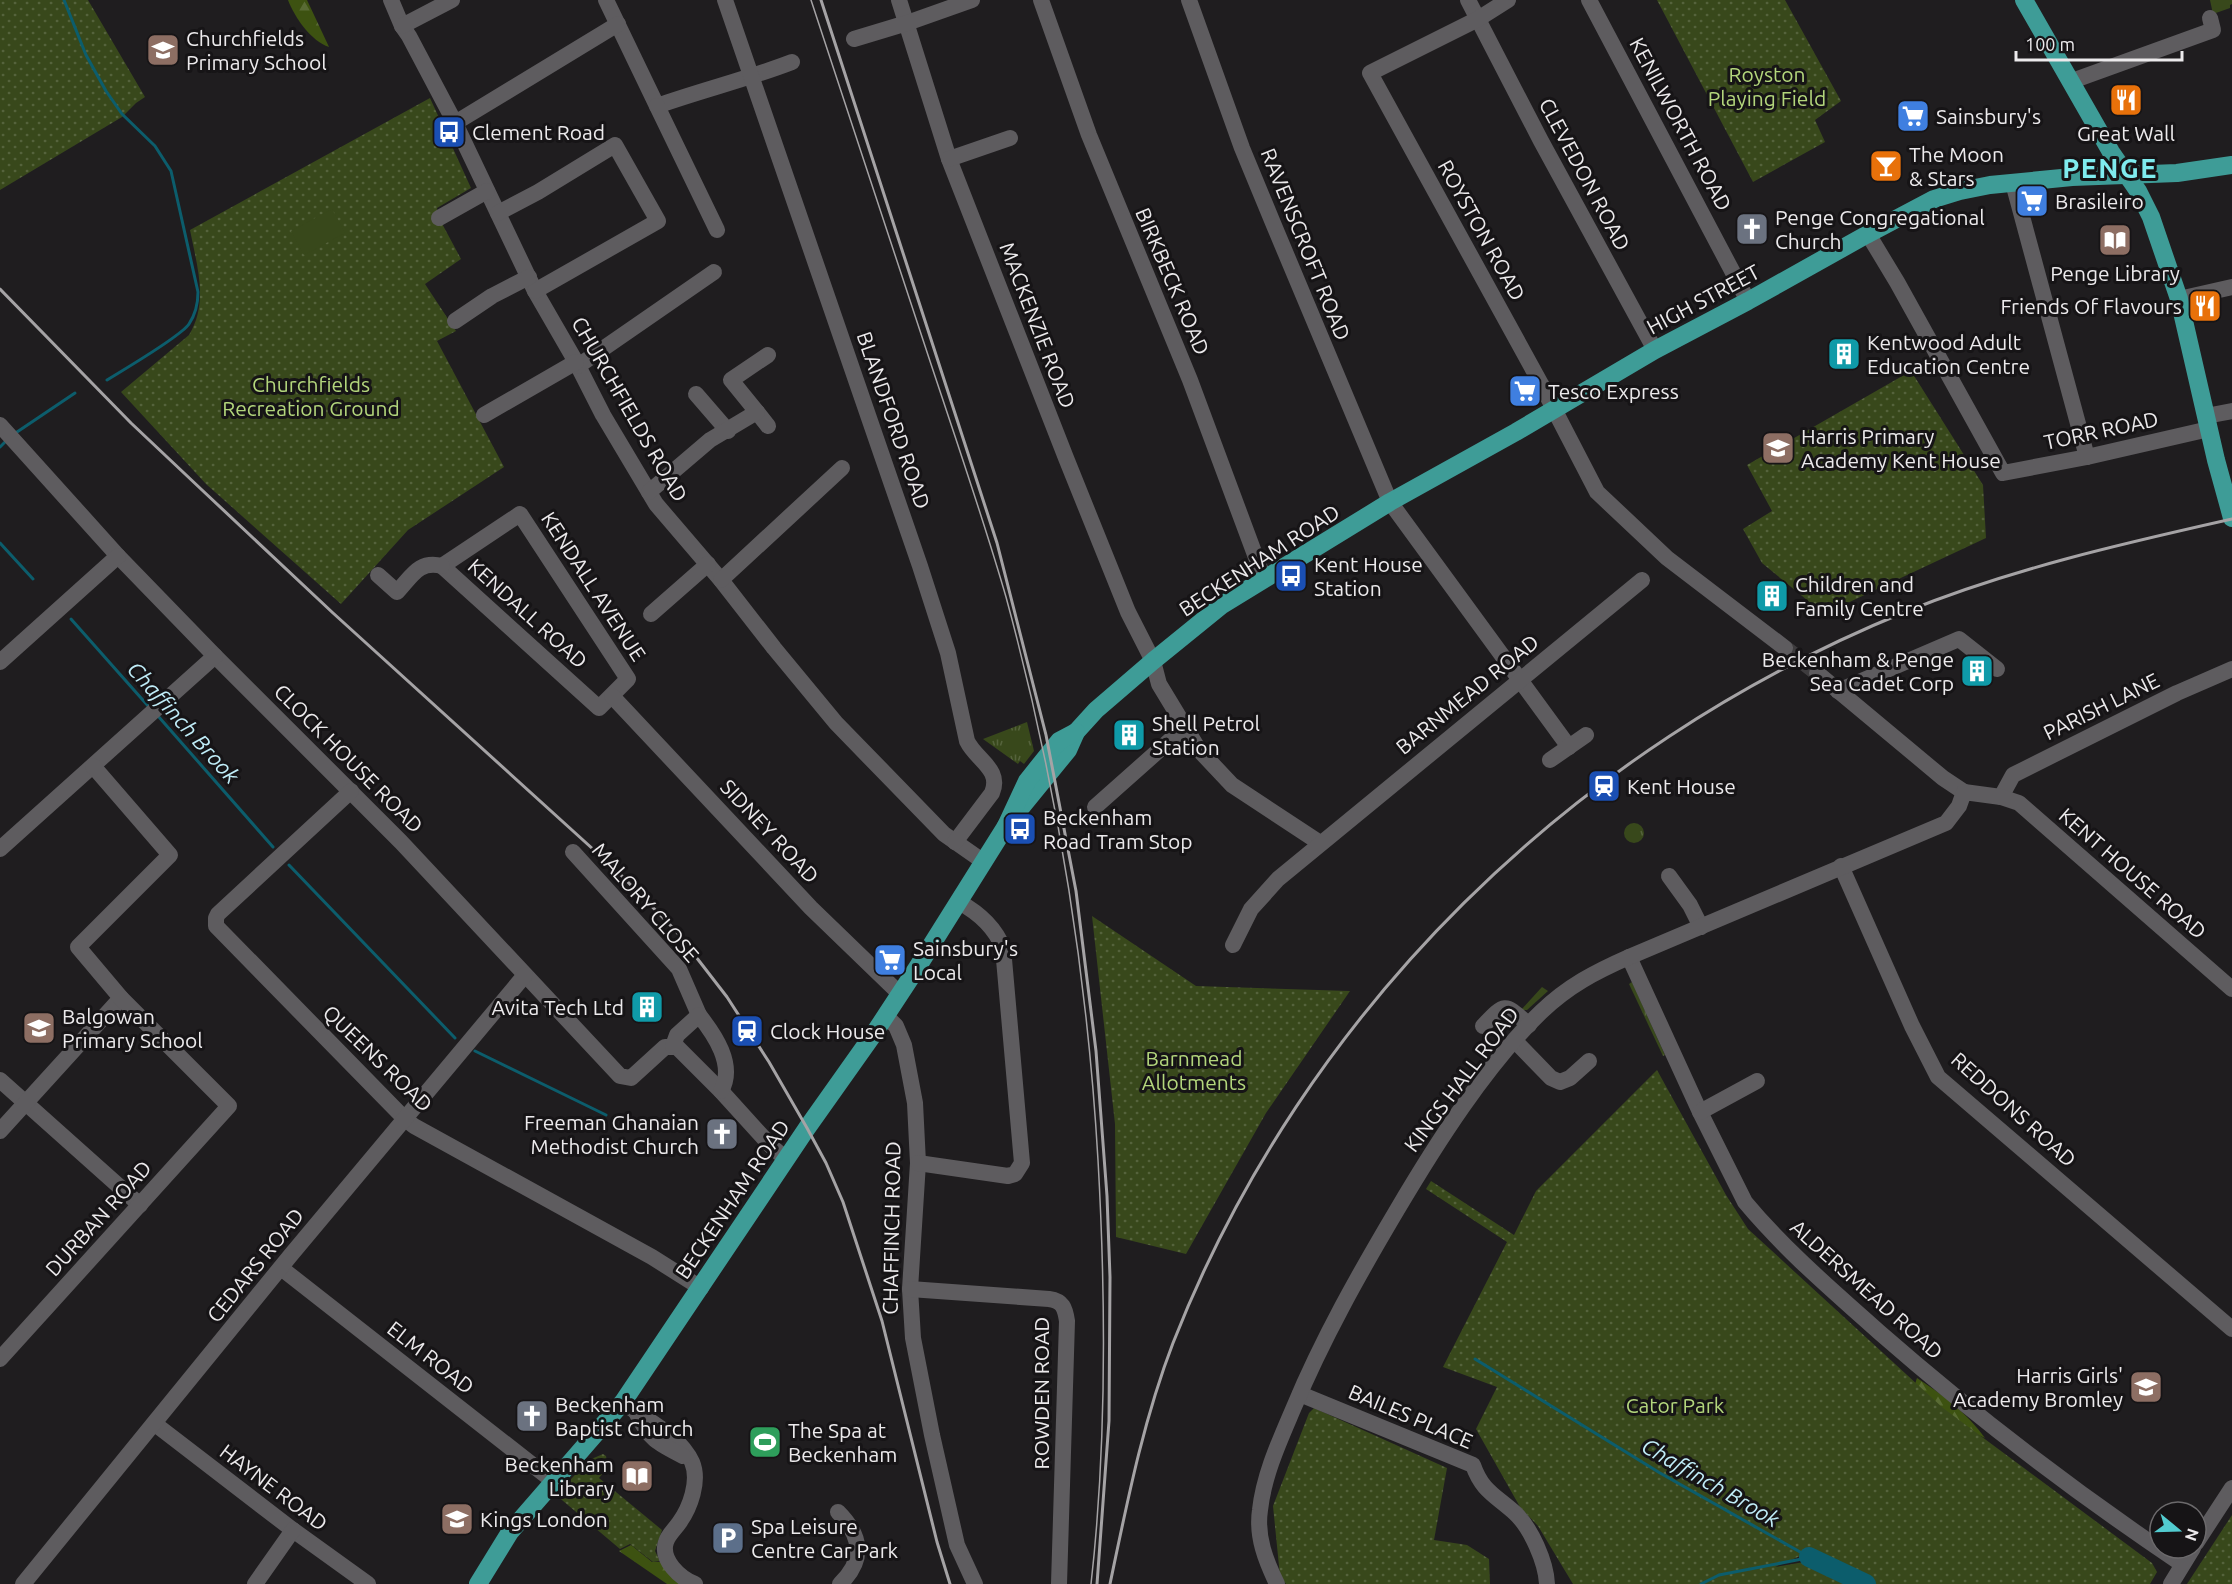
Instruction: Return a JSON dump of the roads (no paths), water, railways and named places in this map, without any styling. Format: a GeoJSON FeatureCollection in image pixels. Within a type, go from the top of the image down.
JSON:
{"type":"FeatureCollection","features":[{"type":"Feature","properties":{"kind":"main road"},"geometry":{"type":"LineString","coordinates":[[2024,0],[2138,191],[2151,217],[2179,299],[2232,518]]}},
{"type":"Feature","properties":{"kind":"main road","name":"HIGH STREET"},"geometry":{"type":"LineString","coordinates":[[1390,502],[1655,350],[1934,199],[1960,191],[2013,183],[2177,173],[2232,165]]}},
{"type":"Feature","properties":{"kind":"main road","name":"BECKENHAM ROAD"},"geometry":{"type":"LineString","coordinates":[[478,1584],[510,1532],[553,1481],[629,1407],[701,1288],[820,1109],[886,1016],[959,902],[1006,826],[1027,781],[1059,741],[1076,732],[1101,706],[1153,660],[1222,605],[1390,502]]}},
{"type":"Feature","properties":{"kind":"street","name":"CHURCHFIELDS ROAD"},"geometry":{"type":"LineString","coordinates":[[391,0],[402,26],[455,123],[532,284],[603,415],[649,492],[667,518],[708,564],[836,723],[934,824],[984,862]]}},
{"type":"Feature","properties":{"kind":"street"},"geometry":{"type":"LineString","coordinates":[[402,26],[452,0]]}},
{"type":"Feature","properties":{"kind":"street"},"geometry":{"type":"LineString","coordinates":[[606,0],[717,230]]}},
{"type":"Feature","properties":{"kind":"street","name":"BLANDFORD ROAD"},"geometry":{"type":"LineString","coordinates":[[725,0],[944,637],[967,741],[974,752],[991,769],[994,778],[992,793],[955,842]]}},
{"type":"Feature","properties":{"kind":"street","name":"MACKENZIE ROAD"},"geometry":{"type":"LineString","coordinates":[[898,0],[949,159],[1128,612],[1153,660]]}},
{"type":"Feature","properties":{"kind":"street"},"geometry":{"type":"LineString","coordinates":[[854,39],[972,0]]}},
{"type":"Feature","properties":{"kind":"street","name":"BIRKBECK ROAD"},"geometry":{"type":"LineString","coordinates":[[1041,0],[1089,135],[1190,380],[1264,579]]}},
{"type":"Feature","properties":{"kind":"street","name":"RAVENSCROFT ROAD"},"geometry":{"type":"LineString","coordinates":[[1189,0],[1242,148],[1390,502],[1569,747]]}},
{"type":"Feature","properties":{"kind":"street","name":"CLEVEDON ROAD"},"geometry":{"type":"LineString","coordinates":[[1468,0],[1541,141],[1655,350]]}},
{"type":"Feature","properties":{"kind":"street"},"geometry":{"type":"LineString","coordinates":[[1478,19],[1508,0]]}},
{"type":"Feature","properties":{"kind":"street","name":"KENILWORTH ROAD"},"geometry":{"type":"LineString","coordinates":[[1589,0],[1748,301]]}},
{"type":"Feature","properties":{"kind":"street"},"geometry":{"type":"LineString","coordinates":[[2072,81],[2213,30],[2210,18]]}},
{"type":"Feature","properties":{"kind":"street","name":"ROYSTON ROAD"},"geometry":{"type":"LineString","coordinates":[[1478,19],[1370,74],[1553,409]]}},
{"type":"Feature","properties":{"kind":"street"},"geometry":{"type":"LineString","coordinates":[[455,123],[618,24]]}},
{"type":"Feature","properties":{"kind":"street"},"geometry":{"type":"LineString","coordinates":[[657,106],[792,62]]}},
{"type":"Feature","properties":{"kind":"street"},"geometry":{"type":"LineString","coordinates":[[949,159],[1010,138]]}},
{"type":"Feature","properties":{"kind":"street"},"geometry":{"type":"LineString","coordinates":[[455,321],[492,296],[532,284],[658,221],[615,145],[538,192],[498,213]]}},
{"type":"Feature","properties":{"kind":"street"},"geometry":{"type":"LineString","coordinates":[[2013,183],[2086,457]]}},
{"type":"Feature","properties":{"kind":"street"},"geometry":{"type":"LineString","coordinates":[[439,218],[487,191]]}},
{"type":"Feature","properties":{"kind":"street","name":"TORR ROAD"},"geometry":{"type":"LineString","coordinates":[[1868,234],[2002,472],[2086,457],[2208,423],[2232,411]]}},
{"type":"Feature","properties":{"kind":"street"},"geometry":{"type":"LineString","coordinates":[[484,415],[577,364],[714,272]]}},
{"type":"Feature","properties":{"kind":"street"},"geometry":{"type":"LineString","coordinates":[[2179,299],[2232,287]]}},
{"type":"Feature","properties":{"kind":"street"},"geometry":{"type":"LineString","coordinates":[[768,354],[731,380],[768,426]]}},
{"type":"Feature","properties":{"kind":"street"},"geometry":{"type":"LineString","coordinates":[[696,394],[728,431]]}},
{"type":"Feature","properties":{"kind":"street"},"geometry":{"type":"LineString","coordinates":[[1553,409],[1597,492],[1667,558],[1785,648]]}},
{"type":"Feature","properties":{"kind":"street"},"geometry":{"type":"LineString","coordinates":[[649,492],[710,440],[757,412]]}},
{"type":"Feature","properties":{"kind":"street","name":"CLOCK HOUSE ROAD"},"geometry":{"type":"LineString","coordinates":[[0,425],[118,556],[214,656],[351,791],[624,1078],[631,1078],[665,1047],[673,1046],[677,1035],[699,1015]]}},
{"type":"Feature","properties":{"kind":"street"},"geometry":{"type":"LineString","coordinates":[[721,580],[842,468]]}},
{"type":"Feature","properties":{"kind":"street","name":"KENDALL ROAD"},"geometry":{"type":"LineString","coordinates":[[520,513],[442,566],[600,708]]}},
{"type":"Feature","properties":{"kind":"street","name":"KENDALL AVENUE"},"geometry":{"type":"LineString","coordinates":[[520,513],[628,680],[600,708]]}},
{"type":"Feature","properties":{"kind":"street"},"geometry":{"type":"LineString","coordinates":[[0,662],[118,556]]}},
{"type":"Feature","properties":{"kind":"street"},"geometry":{"type":"LineString","coordinates":[[378,575],[397,592],[423,566],[430,563],[442,566]]}},
{"type":"Feature","properties":{"kind":"street"},"geometry":{"type":"LineString","coordinates":[[651,614],[708,564]]}},
{"type":"Feature","properties":{"kind":"street","name":"BARNMEAD ROAD"},"geometry":{"type":"LineString","coordinates":[[1233,945],[1251,909],[1278,879],[1642,580]]}},
{"type":"Feature","properties":{"kind":"street"},"geometry":{"type":"LineString","coordinates":[[1838,691],[1959,639],[1997,669]]}},
{"type":"Feature","properties":{"kind":"street"},"geometry":{"type":"LineString","coordinates":[[0,849],[214,656]]}},
{"type":"Feature","properties":{"kind":"street"},"geometry":{"type":"LineString","coordinates":[[1153,660],[1159,684],[1199,750],[1232,785],[1320,843]]}},
{"type":"Feature","properties":{"kind":"street","name":"PARISH LANE"},"geometry":{"type":"LineString","coordinates":[[2001,796],[2013,775],[2177,693],[2232,669]]}},
{"type":"Feature","properties":{"kind":"street"},"geometry":{"type":"LineString","coordinates":[[1816,673],[1943,778],[1965,792],[2001,796]]}},
{"type":"Feature","properties":{"kind":"street","name":"SIDNEY ROAD"},"geometry":{"type":"LineString","coordinates":[[612,696],[812,908],[900,994]]}},
{"type":"Feature","properties":{"kind":"street"},"geometry":{"type":"LineString","coordinates":[[1095,807],[1185,727]]}},
{"type":"Feature","properties":{"kind":"street"},"geometry":{"type":"LineString","coordinates":[[1550,760],[1586,735]]}},
{"type":"Feature","properties":{"kind":"street"},"geometry":{"type":"LineString","coordinates":[[0,1131],[121,998],[78,947],[170,855],[93,766]]}},
{"type":"Feature","properties":{"kind":"street","name":"QUEENS ROAD"},"geometry":{"type":"LineString","coordinates":[[351,791],[218,914],[215,922],[220,931],[405,1119],[425,1133],[652,1257],[701,1288]]}},
{"type":"Feature","properties":{"kind":"street","name":"KINGS HALL ROAD"},"geometry":{"type":"LineString","coordinates":[[1277,1584],[1261,1544],[1259,1511],[1275,1455],[1300,1394],[1354,1282],[1416,1176],[1452,1123],[1515,1041],[1560,996],[1583,979],[1629,957],[1946,823],[1959,806],[1965,792]]}},
{"type":"Feature","properties":{"kind":"street","name":"KENT HOUSE ROAD"},"geometry":{"type":"LineString","coordinates":[[2001,796],[2019,803],[2232,988]]}},
{"type":"Feature","properties":{"kind":"street","name":"MALORY CLOSE"},"geometry":{"type":"LineString","coordinates":[[573,852],[679,969],[699,1015]]}},
{"type":"Feature","properties":{"kind":"street","name":"REDDONS ROAD"},"geometry":{"type":"LineString","coordinates":[[1841,866],[1912,1026],[1938,1077],[2232,1329]]}},
{"type":"Feature","properties":{"kind":"street"},"geometry":{"type":"LineString","coordinates":[[1669,876],[1690,905],[1701,927]]}},
{"type":"Feature","properties":{"kind":"street"},"geometry":{"type":"LineString","coordinates":[[918,1163],[1008,1176],[1015,1174],[1022,1163],[1002,948],[997,933],[986,921],[959,902]]}},
{"type":"Feature","properties":{"kind":"street","name":"ALDERSMEAD ROAD"},"geometry":{"type":"LineString","coordinates":[[1629,957],[1700,1112],[1745,1202],[1794,1256],[1948,1393],[2061,1479],[2182,1564]]}},
{"type":"Feature","properties":{"kind":"street","name":"CEDARS ROAD"},"geometry":{"type":"LineString","coordinates":[[23,1584],[281,1268],[525,975]]}},
{"type":"Feature","properties":{"kind":"street","name":"DURBAN ROAD"},"geometry":{"type":"LineString","coordinates":[[0,1359],[229,1106],[121,998]]}},
{"type":"Feature","properties":{"kind":"street"},"geometry":{"type":"LineString","coordinates":[[1483,1026],[1500,1008],[1505,1007],[1529,1025]]}},
{"type":"Feature","properties":{"kind":"street"},"geometry":{"type":"LineString","coordinates":[[699,1015],[714,1034],[721,1050],[726,1071],[725,1082],[721,1090]]}},
{"type":"Feature","properties":{"kind":"street","name":"CHAFFINCH ROAD"},"geometry":{"type":"LineString","coordinates":[[886,1016],[899,1032],[910,1070],[915,1103],[918,1163],[910,1288],[913,1338],[957,1545],[975,1584]]}},
{"type":"Feature","properties":{"kind":"street"},"geometry":{"type":"LineString","coordinates":[[1515,1041],[1551,1078],[1560,1082],[1570,1078],[1589,1061]]}},
{"type":"Feature","properties":{"kind":"street"},"geometry":{"type":"LineString","coordinates":[[673,1046],[681,1050],[721,1090],[771,1146],[791,1152]]}},
{"type":"Feature","properties":{"kind":"street"},"geometry":{"type":"LineString","coordinates":[[0,1080],[140,1205]]}},
{"type":"Feature","properties":{"kind":"street"},"geometry":{"type":"LineString","coordinates":[[1700,1112],[1757,1080]]}},
{"type":"Feature","properties":{"kind":"street","name":"ELM ROAD"},"geometry":{"type":"LineString","coordinates":[[281,1268],[553,1481]]}},
{"type":"Feature","properties":{"kind":"street","name":"ROWDEN ROAD"},"geometry":{"type":"LineString","coordinates":[[910,1288],[1057,1300],[1066,1310],[1059,1584]]}},
{"type":"Feature","properties":{"kind":"street","name":"BAILES PLACE"},"geometry":{"type":"LineString","coordinates":[[1300,1394],[1473,1465],[1478,1480],[1517,1515],[1535,1541],[1546,1584]]}},
{"type":"Feature","properties":{"kind":"street"},"geometry":{"type":"LineString","coordinates":[[629,1407],[655,1423],[678,1444],[692,1463],[693,1477],[688,1509],[668,1537],[665,1547],[670,1564],[675,1571],[695,1584]]}},
{"type":"Feature","properties":{"kind":"street","name":"HAYNE ROAD"},"geometry":{"type":"LineString","coordinates":[[154,1424],[368,1584]]}},
{"type":"Feature","properties":{"kind":"street"},"geometry":{"type":"LineString","coordinates":[[2208,1525],[2232,1488]]}},
{"type":"Feature","properties":{"kind":"street"},"geometry":{"type":"LineString","coordinates":[[838,1512],[850,1523],[857,1545],[857,1563],[850,1575],[840,1584]]}},
{"type":"Feature","properties":{"kind":"street"},"geometry":{"type":"LineString","coordinates":[[255,1584],[293,1530]]}},
{"type":"Feature","properties":{"kind":"street"},"geometry":{"type":"LineString","coordinates":[[2171,1584],[2185,1560]]}},
{"type":"Feature","properties":{"kind":"waterway"},"geometry":{"type":"LineString","coordinates":[[64,0],[86,55],[106,91],[122,114],[155,146],[171,171],[198,292],[197,305],[184,330],[107,380]]}},
{"type":"Feature","properties":{"kind":"waterway"},"geometry":{"type":"LineString","coordinates":[[17,432],[75,393]]}},
{"type":"Feature","properties":{"kind":"waterway"},"geometry":{"type":"LineString","coordinates":[[0,447],[5,442]]}},
{"type":"Feature","properties":{"kind":"waterway","name":"Chaffinch Brook"},"geometry":{"type":"LineString","coordinates":[[0,543],[33,579]]}},
{"type":"Feature","properties":{"kind":"waterway","name":"Chaffinch Brook"},"geometry":{"type":"LineString","coordinates":[[71,619],[149,707]]}},
{"type":"Feature","properties":{"kind":"waterway","name":"Chaffinch Brook"},"geometry":{"type":"LineString","coordinates":[[158,716],[273,847]]}},
{"type":"Feature","properties":{"kind":"waterway","name":"Chaffinch Brook"},"geometry":{"type":"LineString","coordinates":[[289,865],[455,1038]]}},
{"type":"Feature","properties":{"kind":"waterway","name":"Chaffinch Brook"},"geometry":{"type":"LineString","coordinates":[[475,1051],[606,1115]]}},
{"type":"Feature","properties":{"kind":"waterway","name":"Chaffinch Brook"},"geometry":{"type":"LineString","coordinates":[[1475,1359],[1660,1473],[1809,1557]]}},
{"type":"Feature","properties":{"kind":"waterway"},"geometry":{"type":"LineString","coordinates":[[1809,1557],[1866,1584]]}},
{"type":"Feature","properties":{"kind":"waterway"},"geometry":{"type":"LineString","coordinates":[[1701,1584],[1719,1575],[1807,1558]]}},
{"type":"Feature","properties":{"kind":"tunnel"},"geometry":{"type":"LineString","coordinates":[[1785,648],[1817,673]]}},
{"type":"Feature","properties":{"kind":"tram line"},"geometry":{"type":"LineString","coordinates":[[811,0],[1006,597],[1040,736],[1067,876],[1093,1089],[1103,1266],[1104,1372],[1100,1478],[1091,1584]]}},
{"type":"Feature","properties":{"kind":"railway"},"geometry":{"type":"LineString","coordinates":[[821,0],[997,543],[1046,735],[1076,891],[1096,1051],[1107,1196],[1110,1277],[1109,1421],[1097,1584]]}},
{"type":"Feature","properties":{"kind":"railway"},"geometry":{"type":"LineString","coordinates":[[0,289],[131,423],[202,490],[333,613],[616,870],[676,931],[727,997],[769,1062],[807,1128],[843,1202],[882,1321],[937,1542],[950,1584]]}},
{"type":"Feature","properties":{"kind":"railway"},"geometry":{"type":"LineString","coordinates":[[1110,1584],[1137,1462],[1162,1372],[1228,1221],[1296,1107],[1375,1001],[1464,903],[1562,815],[1669,736],[1784,668],[1905,612],[1985,583],[2108,548],[2232,519]]}},
{"type":"Feature","properties":{"kind":"place","name":"Churchfields Primary School"},"geometry":{"type":"Point","coordinates":[163,50]}},
{"type":"Feature","properties":{"kind":"place","name":"Great Wall"},"geometry":{"type":"Point","coordinates":[2126,100]}},
{"type":"Feature","properties":{"kind":"place","name":"Sainsbury's"},"geometry":{"type":"Point","coordinates":[1913,116]}},
{"type":"Feature","properties":{"kind":"place","name":"Clement Road"},"geometry":{"type":"Point","coordinates":[449,132]}},
{"type":"Feature","properties":{"kind":"place","name":"The Moon & Stars"},"geometry":{"type":"Point","coordinates":[1886,166]}},
{"type":"Feature","properties":{"kind":"place","name":"Brasileiro"},"geometry":{"type":"Point","coordinates":[2032,201]}},
{"type":"Feature","properties":{"kind":"place","name":"Penge Congregational Church"},"geometry":{"type":"Point","coordinates":[1752,229]}},
{"type":"Feature","properties":{"kind":"place","name":"Penge Library"},"geometry":{"type":"Point","coordinates":[2115,240]}},
{"type":"Feature","properties":{"kind":"place","name":"Friends Of Flavours"},"geometry":{"type":"Point","coordinates":[2205,306]}},
{"type":"Feature","properties":{"kind":"place","name":"Kentwood Adult Education Centre"},"geometry":{"type":"Point","coordinates":[1844,354]}},
{"type":"Feature","properties":{"kind":"place","name":"Tesco Express"},"geometry":{"type":"Point","coordinates":[1525,391]}},
{"type":"Feature","properties":{"kind":"place","name":"Harris Primary Academy Kent House"},"geometry":{"type":"Point","coordinates":[1778,448]}},
{"type":"Feature","properties":{"kind":"place","name":"Kent House Station"},"geometry":{"type":"Point","coordinates":[1291,576]}},
{"type":"Feature","properties":{"kind":"place","name":"Children and Family Centre"},"geometry":{"type":"Point","coordinates":[1772,596]}},
{"type":"Feature","properties":{"kind":"place","name":"Beckenham & Penge Sea Cadet Corp"},"geometry":{"type":"Point","coordinates":[1977,671]}},
{"type":"Feature","properties":{"kind":"place","name":"Shell Petrol Station"},"geometry":{"type":"Point","coordinates":[1129,735]}},
{"type":"Feature","properties":{"kind":"place","name":"Kent House"},"geometry":{"type":"Point","coordinates":[1604,786]}},
{"type":"Feature","properties":{"kind":"place","name":"Beckenham Road Tram Stop"},"geometry":{"type":"Point","coordinates":[1020,829]}},
{"type":"Feature","properties":{"kind":"place","name":"Sainsbury's Local"},"geometry":{"type":"Point","coordinates":[890,960]}},
{"type":"Feature","properties":{"kind":"place","name":"Avita Tech Ltd"},"geometry":{"type":"Point","coordinates":[647,1007]}},
{"type":"Feature","properties":{"kind":"place","name":"Balgowan Primary School"},"geometry":{"type":"Point","coordinates":[39,1028]}},
{"type":"Feature","properties":{"kind":"place","name":"Clock House"},"geometry":{"type":"Point","coordinates":[747,1031]}},
{"type":"Feature","properties":{"kind":"place","name":"Freeman Ghanaian Methodist Church"},"geometry":{"type":"Point","coordinates":[722,1134]}},
{"type":"Feature","properties":{"kind":"place","name":"Harris Girls' Academy Bromley"},"geometry":{"type":"Point","coordinates":[2146,1387]}},
{"type":"Feature","properties":{"kind":"place","name":"Beckenham Baptist Church"},"geometry":{"type":"Point","coordinates":[532,1416]}},
{"type":"Feature","properties":{"kind":"place","name":"The Spa at Beckenham"},"geometry":{"type":"Point","coordinates":[765,1442]}},
{"type":"Feature","properties":{"kind":"place","name":"Beckenham Library"},"geometry":{"type":"Point","coordinates":[637,1476]}},
{"type":"Feature","properties":{"kind":"place","name":"Kings London"},"geometry":{"type":"Point","coordinates":[457,1519]}},
{"type":"Feature","properties":{"kind":"place","name":"Spa Leisure Centre Car Park"},"geometry":{"type":"Point","coordinates":[728,1538]}},
{"type":"Feature","properties":{"kind":"district","name":"PENGE"},"geometry":{"type":"Point","coordinates":[2110,168]}},
{"type":"Feature","properties":{"kind":"park label","name":"Royston Playing Field"},"geometry":{"type":"Point","coordinates":[1767,86]}},
{"type":"Feature","properties":{"kind":"park label","name":"Churchfields Recreation Ground"},"geometry":{"type":"Point","coordinates":[311,396]}},
{"type":"Feature","properties":{"kind":"park label","name":"Barnmead Allotments"},"geometry":{"type":"Point","coordinates":[1194,1070]}},
{"type":"Feature","properties":{"kind":"park label","name":"Cator Park"},"geometry":{"type":"Point","coordinates":[1675,1405]}}]}
